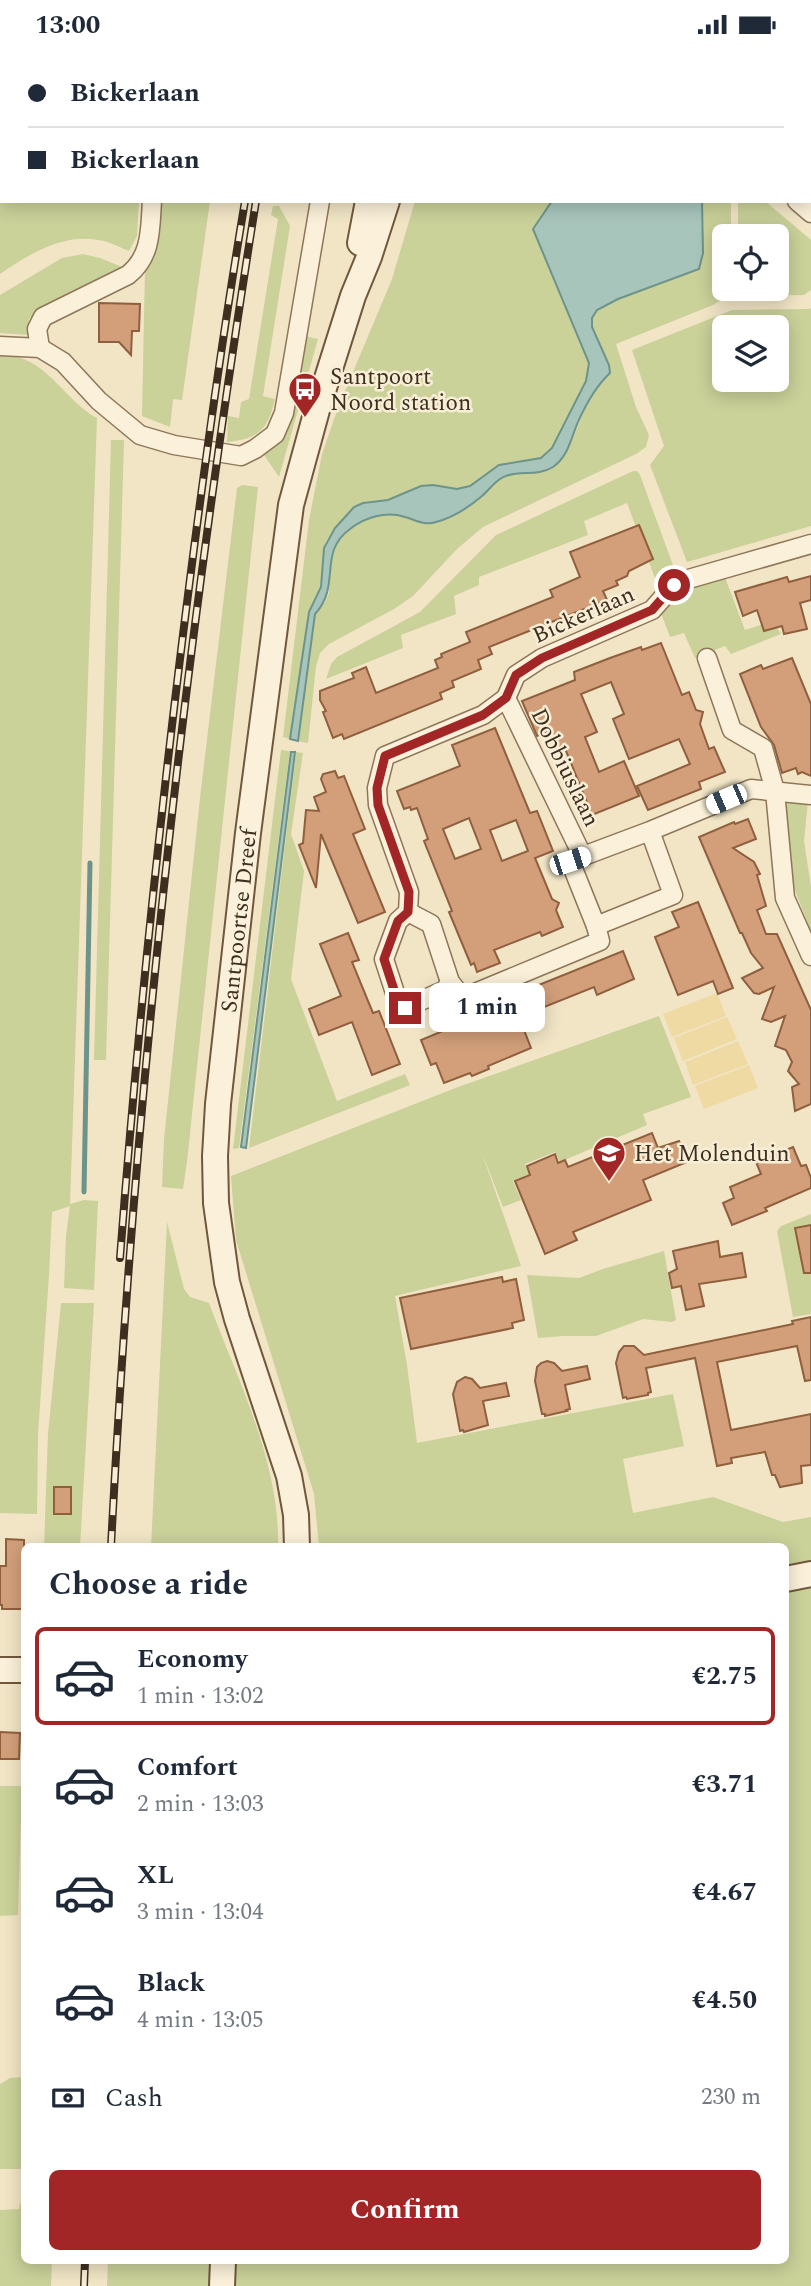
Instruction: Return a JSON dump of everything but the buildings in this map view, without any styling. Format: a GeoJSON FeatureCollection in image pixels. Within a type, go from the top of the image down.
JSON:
{"type":"FeatureCollection","features":[{"type":"Feature","properties":{"kind":"street"},"geometry":{"type":"LineString","coordinates":[[40,348],[37,329],[43,317],[128,275],[136,268],[146,255],[152,203]]}},
{"type":"Feature","properties":{"kind":"street"},"geometry":{"type":"LineString","coordinates":[[0,346],[40,348],[62,362],[99,401],[140,435],[174,445],[241,456],[275,434],[284,413],[320,203]]}},
{"type":"Feature","properties":{"kind":"street","name":"Santpoortse Dreef"},"geometry":{"type":"LineString","coordinates":[[353,296],[356,259],[368,203]]}},
{"type":"Feature","properties":{"kind":"street","name":"Santpoortse Dreef"},"geometry":{"type":"LineString","coordinates":[[297,1543],[296,1515],[289,1476],[227,1282],[216,1203],[215,1156],[219,1091],[248,833],[286,536],[317,410],[386,203]]}},
{"type":"Feature","properties":{"kind":"street","name":"Bickerlaan"},"geometry":{"type":"LineString","coordinates":[[408,912],[409,892],[378,805],[377,788],[385,756],[483,715],[506,698],[516,675],[542,658],[652,610],[674,585],[811,544]]}},
{"type":"Feature","properties":{"kind":"street"},"geometry":{"type":"LineString","coordinates":[[707,658],[732,730],[763,748],[775,791],[785,898],[811,956]]}},
{"type":"Feature","properties":{"kind":"street","name":"Dobbiuslaan"},"geometry":{"type":"LineString","coordinates":[[506,698],[583,857]]}},
{"type":"Feature","properties":{"kind":"street","name":"Dobbiuslaan"},"geometry":{"type":"LineString","coordinates":[[596,926],[570,861],[751,789],[811,795]]}},
{"type":"Feature","properties":{"kind":"street"},"geometry":{"type":"LineString","coordinates":[[450,982],[446,990],[405,1008],[396,996],[384,959],[398,921],[408,912],[431,924],[450,982],[463,998],[600,941],[596,926],[673,895],[650,831]]}},
{"type":"Feature","properties":{"kind":"street"},"geometry":{"type":"LineString","coordinates":[[789,1578],[811,1574]]}},
{"type":"Feature","properties":{"kind":"street"},"geometry":{"type":"LineString","coordinates":[[0,1670],[21,1670]]}},
{"type":"Feature","properties":{"kind":"street"},"geometry":{"type":"LineString","coordinates":[[222,2286],[223,2264]]}},
{"type":"Feature","properties":{"kind":"green space"},"geometry":{"type":"Polygon","coordinates":[[[0,203],[139,203],[137,236],[129,251],[102,241],[71,240],[46,247],[0,274],[0,203]]]}},
{"type":"Feature","properties":{"kind":"green space"},"geometry":{"type":"Polygon","coordinates":[[[157,203],[210,203],[182,400],[173,399],[170,427],[142,416],[145,269],[153,256],[157,203]]]}},
{"type":"Feature","properties":{"kind":"green space"},"geometry":{"type":"Polygon","coordinates":[[[414,203],[551,203],[533,228],[589,363],[589,374],[552,448],[541,458],[506,463],[475,484],[464,488],[451,489],[433,485],[414,489],[388,500],[369,501],[354,507],[326,541],[321,587],[309,612],[290,739],[283,737],[309,520],[322,454],[338,408],[392,279],[414,203]]]}},
{"type":"Feature","properties":{"kind":"green space"},"geometry":{"type":"Polygon","coordinates":[[[702,203],[731,203],[731,224],[712,224],[712,301],[719,301],[616,344],[636,407],[649,435],[646,447],[483,527],[457,549],[413,596],[329,644],[320,653],[316,666],[308,743],[298,741],[315,614],[329,593],[334,546],[350,529],[371,517],[395,515],[414,520],[453,516],[478,499],[503,476],[554,466],[569,446],[591,396],[608,375],[609,365],[592,327],[592,318],[597,309],[699,269],[702,203]]]}},
{"type":"Feature","properties":{"kind":"green space"},"geometry":{"type":"Polygon","coordinates":[[[738,203],[767,203],[811,240],[811,290],[804,295],[789,295],[789,224],[738,224],[738,203]]]}},
{"type":"Feature","properties":{"kind":"green space"},"geometry":{"type":"Polygon","coordinates":[[[273,206],[279,206],[290,226],[263,396],[275,399],[269,418],[260,431],[238,441],[227,442],[228,416],[239,418],[241,402],[249,399],[278,219],[271,215],[273,206]]]}},
{"type":"Feature","properties":{"kind":"green space"},"geometry":{"type":"Polygon","coordinates":[[[83,254],[122,267],[73,295],[43,308],[29,319],[28,335],[0,333],[0,295],[62,258],[83,254]]]}},
{"type":"Feature","properties":{"kind":"green space"},"geometry":{"type":"Polygon","coordinates":[[[811,308],[811,526],[687,562],[650,465],[664,446],[632,350],[712,318],[712,392],[789,392],[789,315],[720,315],[732,310],[811,308]]]}},
{"type":"Feature","properties":{"kind":"green space"},"geometry":{"type":"Polygon","coordinates":[[[305,336],[318,339],[279,477],[264,455],[278,442],[305,336]]]}},
{"type":"Feature","properties":{"kind":"green space"},"geometry":{"type":"Polygon","coordinates":[[[0,355],[30,362],[97,418],[70,1204],[84,1200],[98,1201],[94,1290],[64,1288],[70,1206],[52,1212],[38,1434],[37,1514],[0,1513],[0,355]]]}},
{"type":"Feature","properties":{"kind":"green space"},"geometry":{"type":"Polygon","coordinates":[[[111,440],[124,440],[106,1060],[94,1060],[111,440]]]}},
{"type":"Feature","properties":{"kind":"green space"},"geometry":{"type":"Polygon","coordinates":[[[633,471],[640,475],[674,568],[656,581],[627,503],[584,521],[588,535],[479,577],[479,585],[454,596],[456,614],[401,635],[403,648],[326,679],[331,664],[337,657],[420,612],[496,535],[633,471]]]}},
{"type":"Feature","properties":{"kind":"green space"},"geometry":{"type":"Polygon","coordinates":[[[242,485],[258,487],[187,1162],[183,1189],[162,1187],[164,1139],[200,798],[237,488],[242,485]]]}},
{"type":"Feature","properties":{"kind":"green space"},"geometry":{"type":"Polygon","coordinates":[[[724,575],[745,630],[773,621],[781,634],[731,654],[725,646],[695,658],[684,633],[670,637],[661,613],[679,592],[724,575]]]}},
{"type":"Feature","properties":{"kind":"green space"},"geometry":{"type":"Polygon","coordinates":[[[281,750],[290,751],[239,1148],[233,1149],[281,750]]]}},
{"type":"Feature","properties":{"kind":"green space"},"geometry":{"type":"Polygon","coordinates":[[[296,752],[303,753],[291,834],[304,871],[291,979],[337,1101],[405,1074],[410,1085],[249,1148],[296,752]]]}},
{"type":"Feature","properties":{"kind":"green space"},"geometry":{"type":"Polygon","coordinates":[[[783,798],[808,801],[804,841],[811,887],[811,931],[790,878],[783,798]]]}},
{"type":"Feature","properties":{"kind":"green space"},"geometry":{"type":"Polygon","coordinates":[[[659,1016],[691,1097],[643,1114],[647,1125],[560,1162],[555,1152],[525,1164],[529,1174],[513,1181],[521,1200],[503,1207],[481,1150],[521,1266],[395,1296],[417,1443],[673,1394],[684,1446],[623,1459],[633,1513],[713,1497],[783,1522],[811,1517],[811,1562],[789,1567],[789,1543],[319,1543],[314,1494],[236,1240],[231,1176],[458,1087],[659,1016]]]}},
{"type":"Feature","properties":{"kind":"green space"},"geometry":{"type":"Polygon","coordinates":[[[811,1214],[811,1314],[793,1317],[777,1231],[781,1226],[811,1214]]]}},
{"type":"Feature","properties":{"kind":"green space"},"geometry":{"type":"Polygon","coordinates":[[[167,1222],[184,1289],[190,1297],[209,1303],[255,1422],[272,1484],[278,1543],[151,1543],[167,1222]]]}},
{"type":"Feature","properties":{"kind":"green space"},"geometry":{"type":"Polygon","coordinates":[[[664,1251],[676,1320],[672,1322],[643,1319],[596,1336],[538,1338],[527,1275],[579,1278],[664,1251]]]}},
{"type":"Feature","properties":{"kind":"green space"},"geometry":{"type":"Polygon","coordinates":[[[61,1303],[94,1303],[80,1543],[44,1543],[48,1434],[61,1303]]]}},
{"type":"Feature","properties":{"kind":"green space"},"geometry":{"type":"Polygon","coordinates":[[[811,1580],[811,2286],[233,2286],[234,2264],[789,2264],[789,1584],[811,1580]]]}},
{"type":"Feature","properties":{"kind":"green space"},"geometry":{"type":"Polygon","coordinates":[[[0,1786],[21,1786],[18,1915],[0,1916],[0,1786]]]}},
{"type":"Feature","properties":{"kind":"green space"},"geometry":{"type":"Polygon","coordinates":[[[21,2077],[21,2169],[0,2169],[0,2084],[10,2078],[21,2077]]]}},
{"type":"Feature","properties":{"kind":"green space"},"geometry":{"type":"Polygon","coordinates":[[[21,2204],[21,2264],[52,2264],[51,2286],[0,2286],[0,2210],[19,2209],[21,2204]]]}},
{"type":"Feature","properties":{"kind":"green space"},"geometry":{"type":"Polygon","coordinates":[[[108,2264],[213,2264],[211,2286],[107,2286],[108,2264]]]}},
{"type":"Feature","properties":{"kind":"sand"},"geometry":{"type":"Polygon","coordinates":[[[717,993],[726,1016],[672,1037],[663,1014],[717,993]]]}},
{"type":"Feature","properties":{"kind":"sand"},"geometry":{"type":"Polygon","coordinates":[[[727,1017],[737,1039],[683,1061],[674,1038],[727,1017]]]}},
{"type":"Feature","properties":{"kind":"sand"},"geometry":{"type":"Polygon","coordinates":[[[738,1041],[748,1064],[693,1085],[685,1062],[738,1041]]]}},
{"type":"Feature","properties":{"kind":"sand"},"geometry":{"type":"Polygon","coordinates":[[[749,1065],[758,1088],[704,1109],[695,1086],[749,1065]]]}},
{"type":"Feature","properties":{"kind":"water"},"geometry":{"type":"Polygon","coordinates":[[[551,203],[702,203],[703,253],[699,269],[618,299],[597,310],[592,318],[592,327],[610,373],[592,396],[566,453],[553,467],[541,472],[503,477],[472,504],[442,520],[428,523],[398,515],[376,516],[356,525],[340,538],[334,548],[327,592],[315,614],[298,741],[290,739],[309,612],[321,587],[324,548],[335,528],[354,507],[363,503],[388,500],[421,486],[457,489],[470,486],[499,465],[541,458],[552,448],[586,381],[589,363],[533,229],[551,203]]]}},
{"type":"Feature","properties":{"kind":"water"},"geometry":{"type":"Polygon","coordinates":[[[291,752],[295,752],[246,1148],[241,1147],[291,752]]]}},
{"type":"Feature","properties":{"kind":"waterway"},"geometry":{"type":"LineString","coordinates":[[84,1192],[90,863]]}},
{"type":"Feature","properties":{"kind":"railway"},"geometry":{"type":"LineString","coordinates":[[120,1258],[139,1036],[170,741],[209,434],[245,203]]}},
{"type":"Feature","properties":{"kind":"railway"},"geometry":{"type":"LineString","coordinates":[[111,1543],[133,1209],[165,872],[207,536],[256,203]]}},
{"type":"Feature","properties":{"kind":"railway"},"geometry":{"type":"LineString","coordinates":[[84,2286],[85,2264]]}},
{"type":"Feature","properties":{"kind":"place","name":"Santpoort Noord station"},"geometry":{"type":"Point","coordinates":[305,419]}},
{"type":"Feature","properties":{"kind":"place","name":"Het Molenduin"},"geometry":{"type":"Point","coordinates":[609,1183]}},
{"type":"Feature","properties":{"kind":"route"},"geometry":{"type":"LineString","coordinates":[[405,1008],[396,996],[384,959],[398,921],[408,912],[409,892],[378,805],[377,788],[385,756],[483,715],[506,698],[516,675],[542,658],[652,610],[674,585]]}}]}
